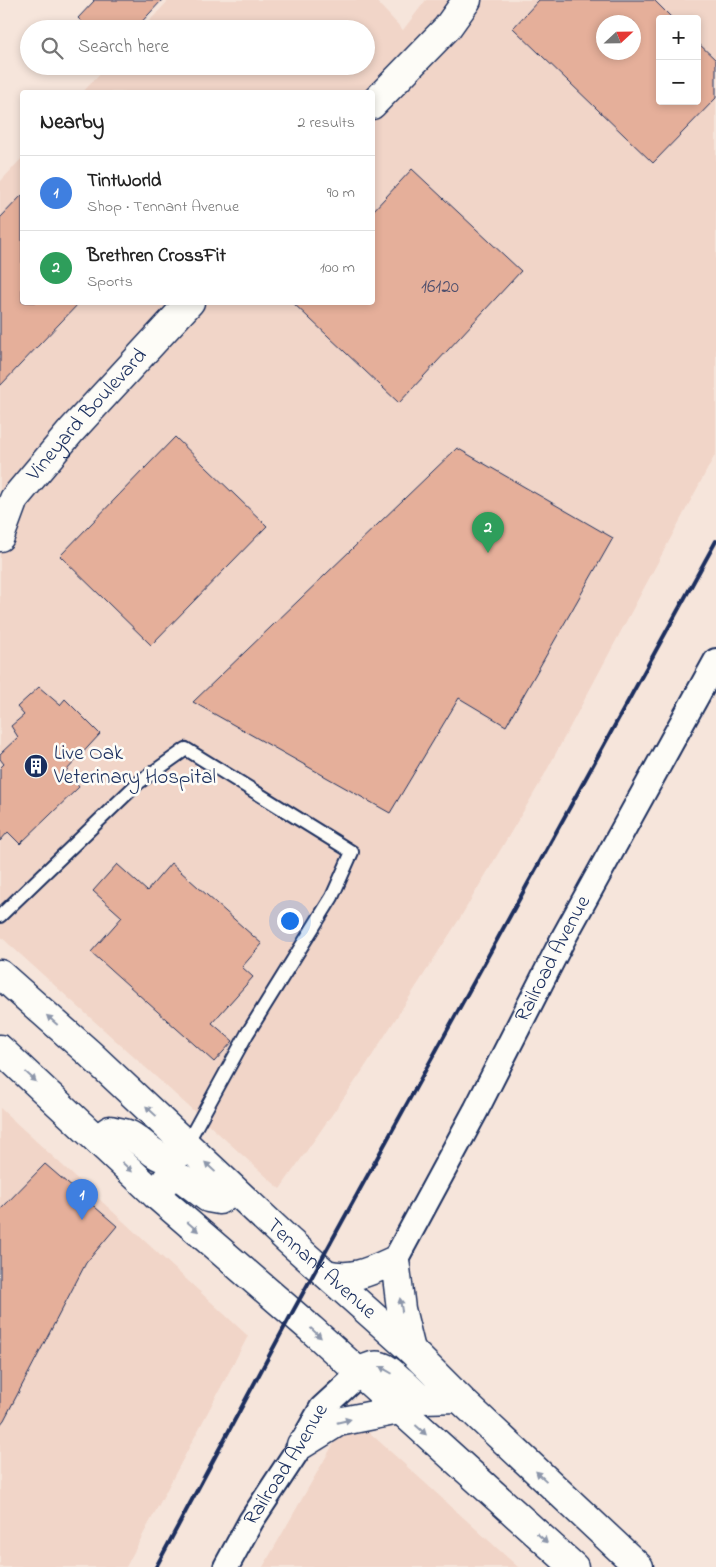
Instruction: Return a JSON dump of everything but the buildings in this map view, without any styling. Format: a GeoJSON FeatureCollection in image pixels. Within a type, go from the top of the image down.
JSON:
{"type":"FeatureCollection","features":[{"type":"Feature","properties":{"kind":"main road"},"geometry":{"type":"LineString","coordinates":[[375,102],[447,28],[467,0]]}},
{"type":"Feature","properties":{"kind":"main road","name":"Vineyard Boulevard"},"geometry":{"type":"LineString","coordinates":[[0,537],[14,499],[72,430],[187,305]]}},
{"type":"Feature","properties":{"kind":"main road","name":"Tennant Avenue"},"geometry":{"type":"LineString","coordinates":[[0,974],[411,1350],[459,1398],[639,1567]]}},
{"type":"Feature","properties":{"kind":"main road"},"geometry":{"type":"LineString","coordinates":[[0,1049],[156,1195],[311,1329],[574,1567]]}},
{"type":"Feature","properties":{"kind":"main road"},"geometry":{"type":"LineString","coordinates":[[97,1139],[110,1130],[123,1133],[131,1136],[162,1158],[172,1158],[182,1151],[186,1144]]}},
{"type":"Feature","properties":{"kind":"main road"},"geometry":{"type":"LineString","coordinates":[[156,1195],[168,1179],[175,1177],[182,1179],[208,1198],[219,1200],[234,1190]]}},
{"type":"Feature","properties":{"kind":"main road"},"geometry":{"type":"LineString","coordinates":[[326,1274],[340,1278],[363,1274],[395,1260],[401,1309],[411,1350]]}},
{"type":"Feature","properties":{"kind":"main road"},"geometry":{"type":"LineString","coordinates":[[359,1374],[365,1368],[380,1365],[387,1368],[421,1399],[459,1398]]}},
{"type":"Feature","properties":{"kind":"main road"},"geometry":{"type":"LineString","coordinates":[[302,1445],[338,1422],[399,1410]]}},
{"type":"Feature","properties":{"kind":"street","name":"Railroad Avenue"},"geometry":{"type":"LineString","coordinates":[[395,1260],[476,1110],[564,938],[716,661]]}},
{"type":"Feature","properties":{"kind":"street","name":"Railroad Avenue"},"geometry":{"type":"LineString","coordinates":[[226,1567],[251,1521],[302,1445],[322,1408],[359,1374]]}},
{"type":"Feature","properties":{"kind":"lane"},"geometry":{"type":"LineString","coordinates":[[0,916],[138,783],[186,749],[352,852],[332,897],[247,1034],[186,1144]]}},
{"type":"Feature","properties":{"kind":"shaded area"},"geometry":{"type":"Polygon","coordinates":[[[169,0],[375,0],[403,30],[426,0],[716,0],[716,453],[540,783],[460,918],[361,1073],[280,1189],[0,936],[0,182],[20,160],[20,305],[375,305],[375,90],[85,90],[99,75],[375,75],[375,20],[150,20],[169,0]]]}},
{"type":"Feature","properties":{"kind":"shaded area"},"geometry":{"type":"Polygon","coordinates":[[[0,1108],[248,1336],[126,1567],[0,1567],[0,1108]]]}},
{"type":"Feature","properties":{"kind":"shaded area"},"geometry":{"type":"Polygon","coordinates":[[[350,1415],[518,1567],[263,1567],[350,1415]]]}},
{"type":"Feature","properties":{"kind":"railway"},"geometry":{"type":"LineString","coordinates":[[156,1567],[292,1313],[716,541]]}},
{"type":"Feature","properties":{"kind":"place","name":"Brethren CrossFit"},"geometry":{"type":"Point","coordinates":[488,553]}},
{"type":"Feature","properties":{"kind":"place","name":"Live Oak Veterinary Hospital"},"geometry":{"type":"Point","coordinates":[36,766]}},
{"type":"Feature","properties":{"kind":"place","name":"TintWorld"},"geometry":{"type":"Point","coordinates":[82,1220]}}]}
